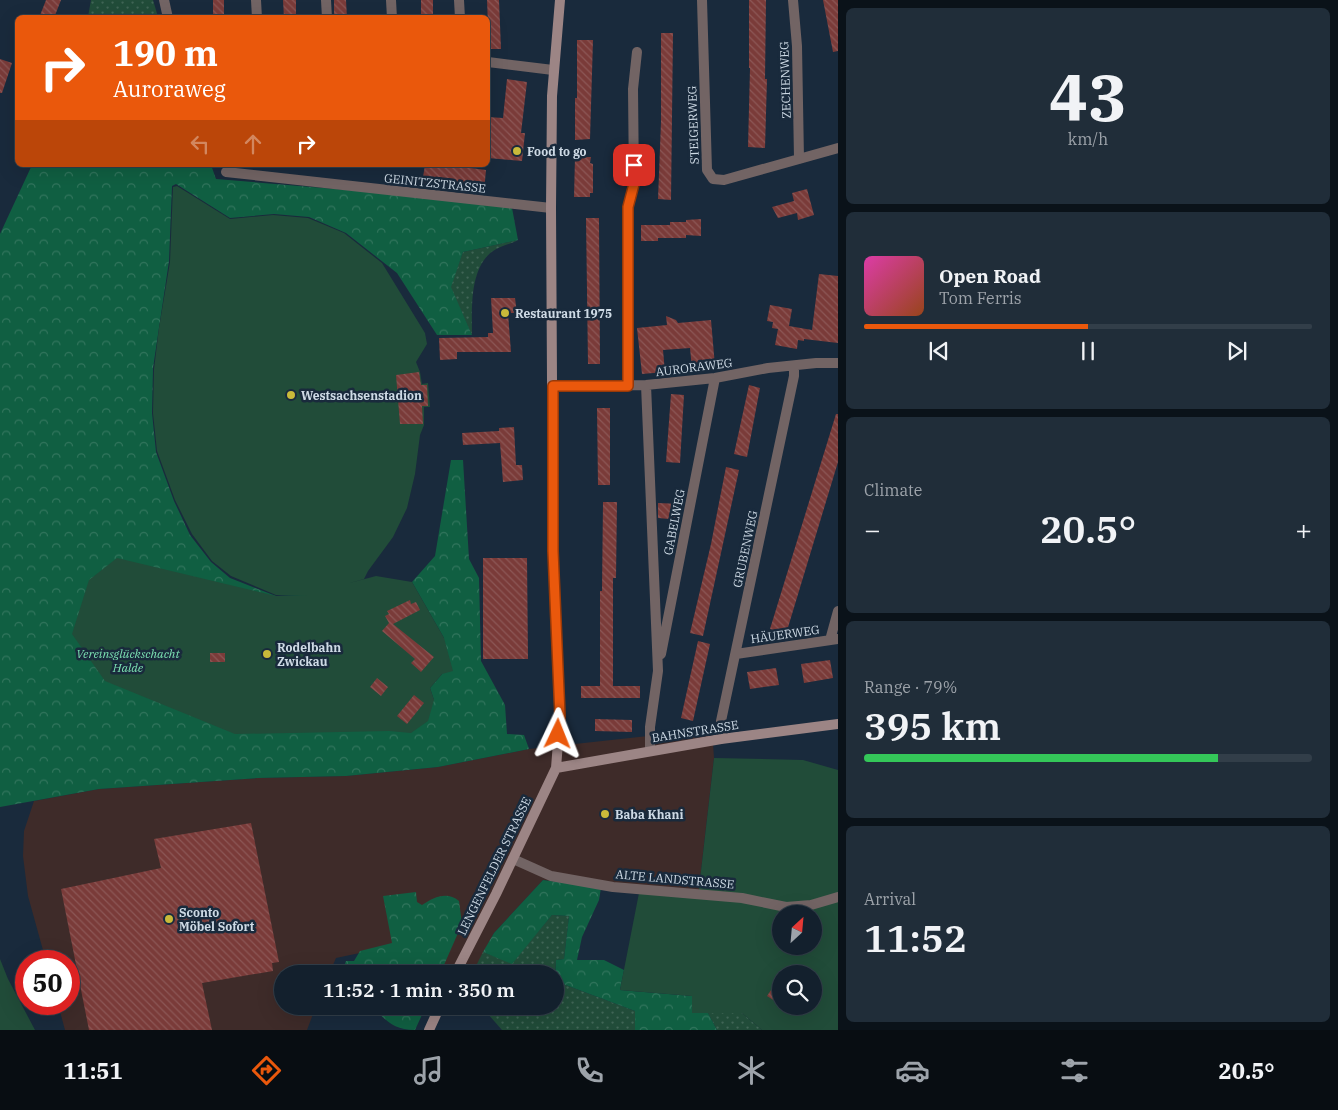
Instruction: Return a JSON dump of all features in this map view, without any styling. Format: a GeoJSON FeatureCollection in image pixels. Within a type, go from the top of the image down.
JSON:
{"type":"FeatureCollection","features":[{"type":"Feature","properties":{"kind":"main road"},"geometry":{"type":"LineString","coordinates":[[556,768],[560,716],[553,551],[551,208],[553,70],[560,0]]}},
{"type":"Feature","properties":{"kind":"main road","name":"BAHNSTRASSE"},"geometry":{"type":"LineString","coordinates":[[556,768],[721,739],[838,724]]}},
{"type":"Feature","properties":{"kind":"main road","name":"LENGENFELDER STRASSE"},"geometry":{"type":"LineString","coordinates":[[460,965],[556,768]]}},
{"type":"Feature","properties":{"kind":"main road"},"geometry":{"type":"LineString","coordinates":[[429,1030],[436,1015]]}},
{"type":"Feature","properties":{"kind":"street"},"geometry":{"type":"LineString","coordinates":[[164,0],[167,15]]}},
{"type":"Feature","properties":{"kind":"street"},"geometry":{"type":"LineString","coordinates":[[256,0],[257,15]]}},
{"type":"Feature","properties":{"kind":"street"},"geometry":{"type":"LineString","coordinates":[[326,0],[327,15]]}},
{"type":"Feature","properties":{"kind":"street"},"geometry":{"type":"LineString","coordinates":[[391,0],[392,15]]}},
{"type":"Feature","properties":{"kind":"street"},"geometry":{"type":"LineString","coordinates":[[459,0],[460,15]]}},
{"type":"Feature","properties":{"kind":"street","name":"STEIGERWEG"},"geometry":{"type":"LineString","coordinates":[[702,0],[707,170],[713,179],[724,180],[838,148]]}},
{"type":"Feature","properties":{"kind":"street","name":"ZECHENWEG"},"geometry":{"type":"LineString","coordinates":[[793,0],[797,46],[799,158]]}},
{"type":"Feature","properties":{"kind":"street"},"geometry":{"type":"LineString","coordinates":[[628,386],[628,207],[634,184],[633,89],[637,52]]}},
{"type":"Feature","properties":{"kind":"street"},"geometry":{"type":"LineString","coordinates":[[490,62],[553,70]]}},
{"type":"Feature","properties":{"kind":"street","name":"GEINITZSTRASSE"},"geometry":{"type":"LineString","coordinates":[[226,172],[551,208]]}},
{"type":"Feature","properties":{"kind":"street","name":"AURORAWEG"},"geometry":{"type":"LineString","coordinates":[[553,386],[646,385],[714,378],[794,366],[838,364]]}},
{"type":"Feature","properties":{"kind":"street","name":"GRUBENWEG"},"geometry":{"type":"LineString","coordinates":[[721,739],[721,722],[794,376],[794,366]]}},
{"type":"Feature","properties":{"kind":"street","name":"GABELWEG"},"geometry":{"type":"LineString","coordinates":[[650,751],[650,727],[658,672],[714,378]]}},
{"type":"Feature","properties":{"kind":"street","name":"GABELWEG"},"geometry":{"type":"LineString","coordinates":[[646,385],[658,672]]}},
{"type":"Feature","properties":{"kind":"street"},"geometry":{"type":"LineString","coordinates":[[834,640],[838,611]]}},
{"type":"Feature","properties":{"kind":"street","name":"HÄUERWEG"},"geometry":{"type":"LineString","coordinates":[[736,654],[834,640]]}},
{"type":"Feature","properties":{"kind":"street","name":"ALTE LANDSTRASSE"},"geometry":{"type":"LineString","coordinates":[[513,859],[551,876],[613,887],[742,898],[786,907],[811,905],[838,897]]}},
{"type":"Feature","properties":{"kind":"shaded area"},"geometry":{"type":"Polygon","coordinates":[[[712,729],[714,758],[698,897],[639,893],[543,880],[494,933],[477,965],[427,965],[393,946],[336,958],[333,965],[274,965],[274,1015],[313,1015],[307,1030],[65,1030],[61,1015],[80,1015],[80,950],[43,950],[28,896],[23,856],[24,831],[34,801],[99,789],[258,778],[346,776],[438,767],[529,749],[712,729]]]}},
{"type":"Feature","properties":{"kind":"green space"},"geometry":{"type":"Polygon","coordinates":[[[91,0],[153,0],[157,15],[88,15],[91,0]]]}},
{"type":"Feature","properties":{"kind":"green space","name":"Vereinsglückschacht Halde"},"geometry":{"type":"Polygon","coordinates":[[[31,167],[212,167],[216,179],[384,193],[512,208],[518,240],[463,252],[451,287],[472,335],[437,335],[397,273],[346,233],[309,217],[274,214],[230,218],[176,184],[172,186],[169,261],[153,368],[152,413],[156,452],[174,501],[190,535],[211,562],[230,578],[276,596],[310,595],[434,700],[430,688],[442,674],[444,638],[412,582],[435,556],[451,460],[463,460],[469,559],[479,578],[481,661],[505,705],[507,734],[524,735],[529,749],[438,767],[346,776],[258,778],[99,789],[0,807],[0,234],[31,167]]]}},
{"type":"Feature","properties":{"kind":"green space","name":"Westsachsenstadion"},"geometry":{"type":"Polygon","coordinates":[[[177,186],[230,219],[273,215],[308,218],[344,233],[382,263],[425,333],[427,344],[416,362],[422,384],[428,383],[430,407],[424,407],[424,425],[420,435],[415,474],[407,508],[393,537],[364,579],[346,584],[376,576],[412,582],[444,638],[453,671],[442,674],[430,688],[434,700],[428,721],[411,733],[389,731],[235,734],[105,681],[72,634],[89,580],[117,558],[276,596],[307,595],[276,595],[231,576],[212,561],[192,534],[175,500],[157,451],[153,413],[154,369],[170,262],[173,187],[177,186]]]}},
{"type":"Feature","properties":{"kind":"green space"},"geometry":{"type":"Polygon","coordinates":[[[518,240],[493,251],[485,258],[480,268],[476,278],[472,301],[472,335],[450,287],[463,252],[518,240]]]}},
{"type":"Feature","properties":{"kind":"green space"},"geometry":{"type":"Polygon","coordinates":[[[714,758],[803,760],[838,770],[838,1030],[762,1030],[742,1013],[692,1013],[692,996],[620,990],[639,893],[698,897],[714,758]]]}},
{"type":"Feature","properties":{"kind":"green space"},"geometry":{"type":"Polygon","coordinates":[[[543,880],[601,888],[599,900],[582,937],[577,960],[604,960],[624,970],[620,990],[692,996],[692,1013],[708,1013],[717,1030],[635,1030],[635,1011],[564,984],[564,965],[556,965],[556,960],[564,959],[569,916],[552,915],[512,964],[483,952],[494,933],[543,880]]]}},
{"type":"Feature","properties":{"kind":"green space"},"geometry":{"type":"Polygon","coordinates":[[[416,892],[417,902],[422,905],[440,896],[450,896],[459,901],[462,924],[444,965],[344,965],[346,961],[354,961],[360,951],[392,943],[383,896],[416,892]]]}},
{"type":"Feature","properties":{"kind":"green space"},"geometry":{"type":"Polygon","coordinates":[[[552,915],[569,916],[564,959],[556,960],[556,965],[476,965],[483,952],[512,963],[552,915]]]}},
{"type":"Feature","properties":{"kind":"green space"},"geometry":{"type":"Polygon","coordinates":[[[0,959],[15,992],[15,1015],[27,1015],[35,1030],[0,1030],[0,959]]]}},
{"type":"Feature","properties":{"kind":"green space"},"geometry":{"type":"Polygon","coordinates":[[[564,984],[635,1011],[635,1030],[502,1030],[489,1015],[564,1015],[564,984]]]}},
{"type":"Feature","properties":{"kind":"green space"},"geometry":{"type":"Polygon","coordinates":[[[708,1013],[742,1013],[762,1030],[717,1030],[708,1013]]]}},
{"type":"Feature","properties":{"kind":"green space"},"geometry":{"type":"Polygon","coordinates":[[[381,1015],[422,1015],[415,1030],[407,1030],[395,1026],[381,1015]]]}},
{"type":"Feature","properties":{"kind":"building"},"geometry":{"type":"Polygon","coordinates":[[[46,0],[61,0],[55,15],[40,15],[46,0]]]}},
{"type":"Feature","properties":{"kind":"building"},"geometry":{"type":"Polygon","coordinates":[[[213,0],[224,0],[224,15],[213,15],[213,0]]]}},
{"type":"Feature","properties":{"kind":"building"},"geometry":{"type":"Polygon","coordinates":[[[283,0],[296,0],[296,15],[284,15],[283,0]]]}},
{"type":"Feature","properties":{"kind":"building"},"geometry":{"type":"Polygon","coordinates":[[[334,0],[346,0],[347,15],[334,15],[334,0]]]}},
{"type":"Feature","properties":{"kind":"building"},"geometry":{"type":"Polygon","coordinates":[[[421,0],[433,0],[433,15],[421,15],[421,0]]]}},
{"type":"Feature","properties":{"kind":"building"},"geometry":{"type":"Polygon","coordinates":[[[487,0],[499,0],[501,49],[490,49],[490,15],[488,15],[487,0]]]}},
{"type":"Feature","properties":{"kind":"building"},"geometry":{"type":"Polygon","coordinates":[[[749,0],[766,0],[765,79],[767,79],[765,148],[748,147],[749,0]]]}},
{"type":"Feature","properties":{"kind":"building"},"geometry":{"type":"Polygon","coordinates":[[[823,0],[838,0],[838,51],[833,52],[823,0]]]}},
{"type":"Feature","properties":{"kind":"building"},"geometry":{"type":"Polygon","coordinates":[[[661,33],[673,33],[671,200],[658,199],[661,122],[661,33]]]}},
{"type":"Feature","properties":{"kind":"building"},"geometry":{"type":"Polygon","coordinates":[[[577,40],[593,40],[590,139],[575,140],[575,98],[577,98],[577,40]]]}},
{"type":"Feature","properties":{"kind":"building"},"geometry":{"type":"Polygon","coordinates":[[[0,59],[12,63],[2,93],[0,93],[0,59]]]}},
{"type":"Feature","properties":{"kind":"building"},"geometry":{"type":"Polygon","coordinates":[[[507,79],[527,82],[521,133],[525,133],[522,161],[490,158],[490,117],[503,118],[507,79]]]}},
{"type":"Feature","properties":{"kind":"building"},"geometry":{"type":"Polygon","coordinates":[[[575,157],[591,157],[590,163],[593,164],[593,193],[590,193],[590,197],[574,197],[575,157]]]}},
{"type":"Feature","properties":{"kind":"building"},"geometry":{"type":"Polygon","coordinates":[[[425,167],[463,167],[486,170],[484,191],[422,183],[425,167]]]}},
{"type":"Feature","properties":{"kind":"building"},"geometry":{"type":"Polygon","coordinates":[[[807,189],[814,215],[798,220],[797,213],[778,218],[772,207],[794,201],[792,193],[807,189]]]}},
{"type":"Feature","properties":{"kind":"building"},"geometry":{"type":"Polygon","coordinates":[[[586,218],[599,218],[600,364],[588,364],[586,218]]]}},
{"type":"Feature","properties":{"kind":"building"},"geometry":{"type":"Polygon","coordinates":[[[701,219],[701,236],[686,235],[686,238],[658,238],[658,241],[641,241],[641,225],[670,225],[670,222],[686,222],[686,220],[701,219]]]}},
{"type":"Feature","properties":{"kind":"building"},"geometry":{"type":"Polygon","coordinates":[[[819,274],[838,276],[838,343],[804,339],[804,341],[798,340],[797,349],[775,345],[778,329],[772,328],[773,322],[767,321],[770,305],[792,309],[789,326],[812,330],[819,274]]]}},
{"type":"Feature","properties":{"kind":"building"},"geometry":{"type":"Polygon","coordinates":[[[491,298],[515,298],[517,313],[508,313],[511,352],[457,352],[457,359],[440,360],[439,338],[488,337],[488,333],[493,333],[491,298]]]}},
{"type":"Feature","properties":{"kind":"building"},"geometry":{"type":"Polygon","coordinates":[[[666,316],[676,320],[678,323],[711,320],[715,366],[692,369],[690,348],[663,350],[665,372],[642,374],[637,328],[667,325],[666,316]]]}},
{"type":"Feature","properties":{"kind":"building"},"geometry":{"type":"Polygon","coordinates":[[[419,372],[421,385],[427,385],[428,406],[422,406],[423,424],[400,424],[396,375],[419,372]]]}},
{"type":"Feature","properties":{"kind":"building"},"geometry":{"type":"Polygon","coordinates":[[[749,385],[760,388],[747,457],[734,454],[749,385]]]}},
{"type":"Feature","properties":{"kind":"building"},"geometry":{"type":"Polygon","coordinates":[[[671,394],[684,395],[680,463],[666,462],[671,394]]]}},
{"type":"Feature","properties":{"kind":"building"},"geometry":{"type":"Polygon","coordinates":[[[597,408],[610,408],[610,485],[598,485],[597,408]]]}},
{"type":"Feature","properties":{"kind":"building"},"geometry":{"type":"Polygon","coordinates":[[[836,414],[838,414],[838,462],[786,634],[770,629],[836,414]]]}},
{"type":"Feature","properties":{"kind":"building"},"geometry":{"type":"Polygon","coordinates":[[[514,427],[516,465],[522,465],[523,480],[503,482],[500,443],[463,445],[462,433],[499,431],[499,428],[514,427]]]}},
{"type":"Feature","properties":{"kind":"building"},"geometry":{"type":"Polygon","coordinates":[[[726,467],[739,470],[703,636],[690,633],[711,544],[726,467]]]}},
{"type":"Feature","properties":{"kind":"building"},"geometry":{"type":"Polygon","coordinates":[[[603,502],[617,502],[616,578],[613,578],[613,686],[640,686],[640,698],[581,698],[581,686],[600,686],[600,591],[602,591],[603,502]]]}},
{"type":"Feature","properties":{"kind":"building"},"geometry":{"type":"Polygon","coordinates":[[[658,503],[681,504],[680,520],[658,518],[658,503]]]}},
{"type":"Feature","properties":{"kind":"building"},"geometry":{"type":"Polygon","coordinates":[[[483,558],[527,558],[528,659],[483,659],[483,558]]]}},
{"type":"Feature","properties":{"kind":"building"},"geometry":{"type":"Polygon","coordinates":[[[410,600],[411,604],[416,602],[420,610],[393,624],[434,657],[421,672],[411,663],[415,659],[382,631],[389,623],[385,616],[389,614],[387,611],[410,600]]]}},
{"type":"Feature","properties":{"kind":"building"},"geometry":{"type":"Polygon","coordinates":[[[698,641],[710,644],[693,721],[681,718],[698,641]]]}},
{"type":"Feature","properties":{"kind":"building"},"geometry":{"type":"Polygon","coordinates":[[[210,653],[225,653],[225,662],[210,662],[210,653]]]}},
{"type":"Feature","properties":{"kind":"building"},"geometry":{"type":"Polygon","coordinates":[[[830,660],[833,678],[804,683],[801,664],[830,660]]]}},
{"type":"Feature","properties":{"kind":"building"},"geometry":{"type":"Polygon","coordinates":[[[776,668],[779,685],[750,689],[747,672],[776,668]]]}},
{"type":"Feature","properties":{"kind":"building"},"geometry":{"type":"Polygon","coordinates":[[[377,678],[388,687],[381,696],[370,687],[377,678]]]}},
{"type":"Feature","properties":{"kind":"building"},"geometry":{"type":"Polygon","coordinates":[[[414,695],[424,703],[407,724],[397,716],[414,695]]]}},
{"type":"Feature","properties":{"kind":"building"},"geometry":{"type":"Polygon","coordinates":[[[595,719],[632,720],[632,732],[595,731],[595,719]]]}},
{"type":"Feature","properties":{"kind":"building","name":"Sconto Möbel Sofort"},"geometry":{"type":"Polygon","coordinates":[[[251,823],[279,962],[272,963],[273,971],[202,983],[212,1030],[89,1030],[80,985],[80,950],[73,950],[61,889],[161,868],[154,839],[251,823]]]}},
{"type":"Feature","properties":{"kind":"building"},"geometry":{"type":"Polygon","coordinates":[[[772,988],[772,999],[767,996],[772,988]]]}},
{"type":"Feature","properties":{"kind":"place","name":"Food to go"},"geometry":{"type":"Point","coordinates":[517,151]}},
{"type":"Feature","properties":{"kind":"place","name":"Restaurant 1975"},"geometry":{"type":"Point","coordinates":[505,313]}},
{"type":"Feature","properties":{"kind":"place","name":"Westsachsenstadion"},"geometry":{"type":"Point","coordinates":[291,395]}},
{"type":"Feature","properties":{"kind":"place","name":"Rodelbahn Zwickau"},"geometry":{"type":"Point","coordinates":[267,654]}},
{"type":"Feature","properties":{"kind":"place","name":"Baba Khani"},"geometry":{"type":"Point","coordinates":[605,814]}},
{"type":"Feature","properties":{"kind":"place","name":"Sconto Möbel Sofort"},"geometry":{"type":"Point","coordinates":[169,919]}},
{"type":"Feature","properties":{"kind":"route"},"geometry":{"type":"LineString","coordinates":[[558,734],[560,716],[553,551],[553,386],[628,386],[628,207],[634,184],[634,165]]}}]}
